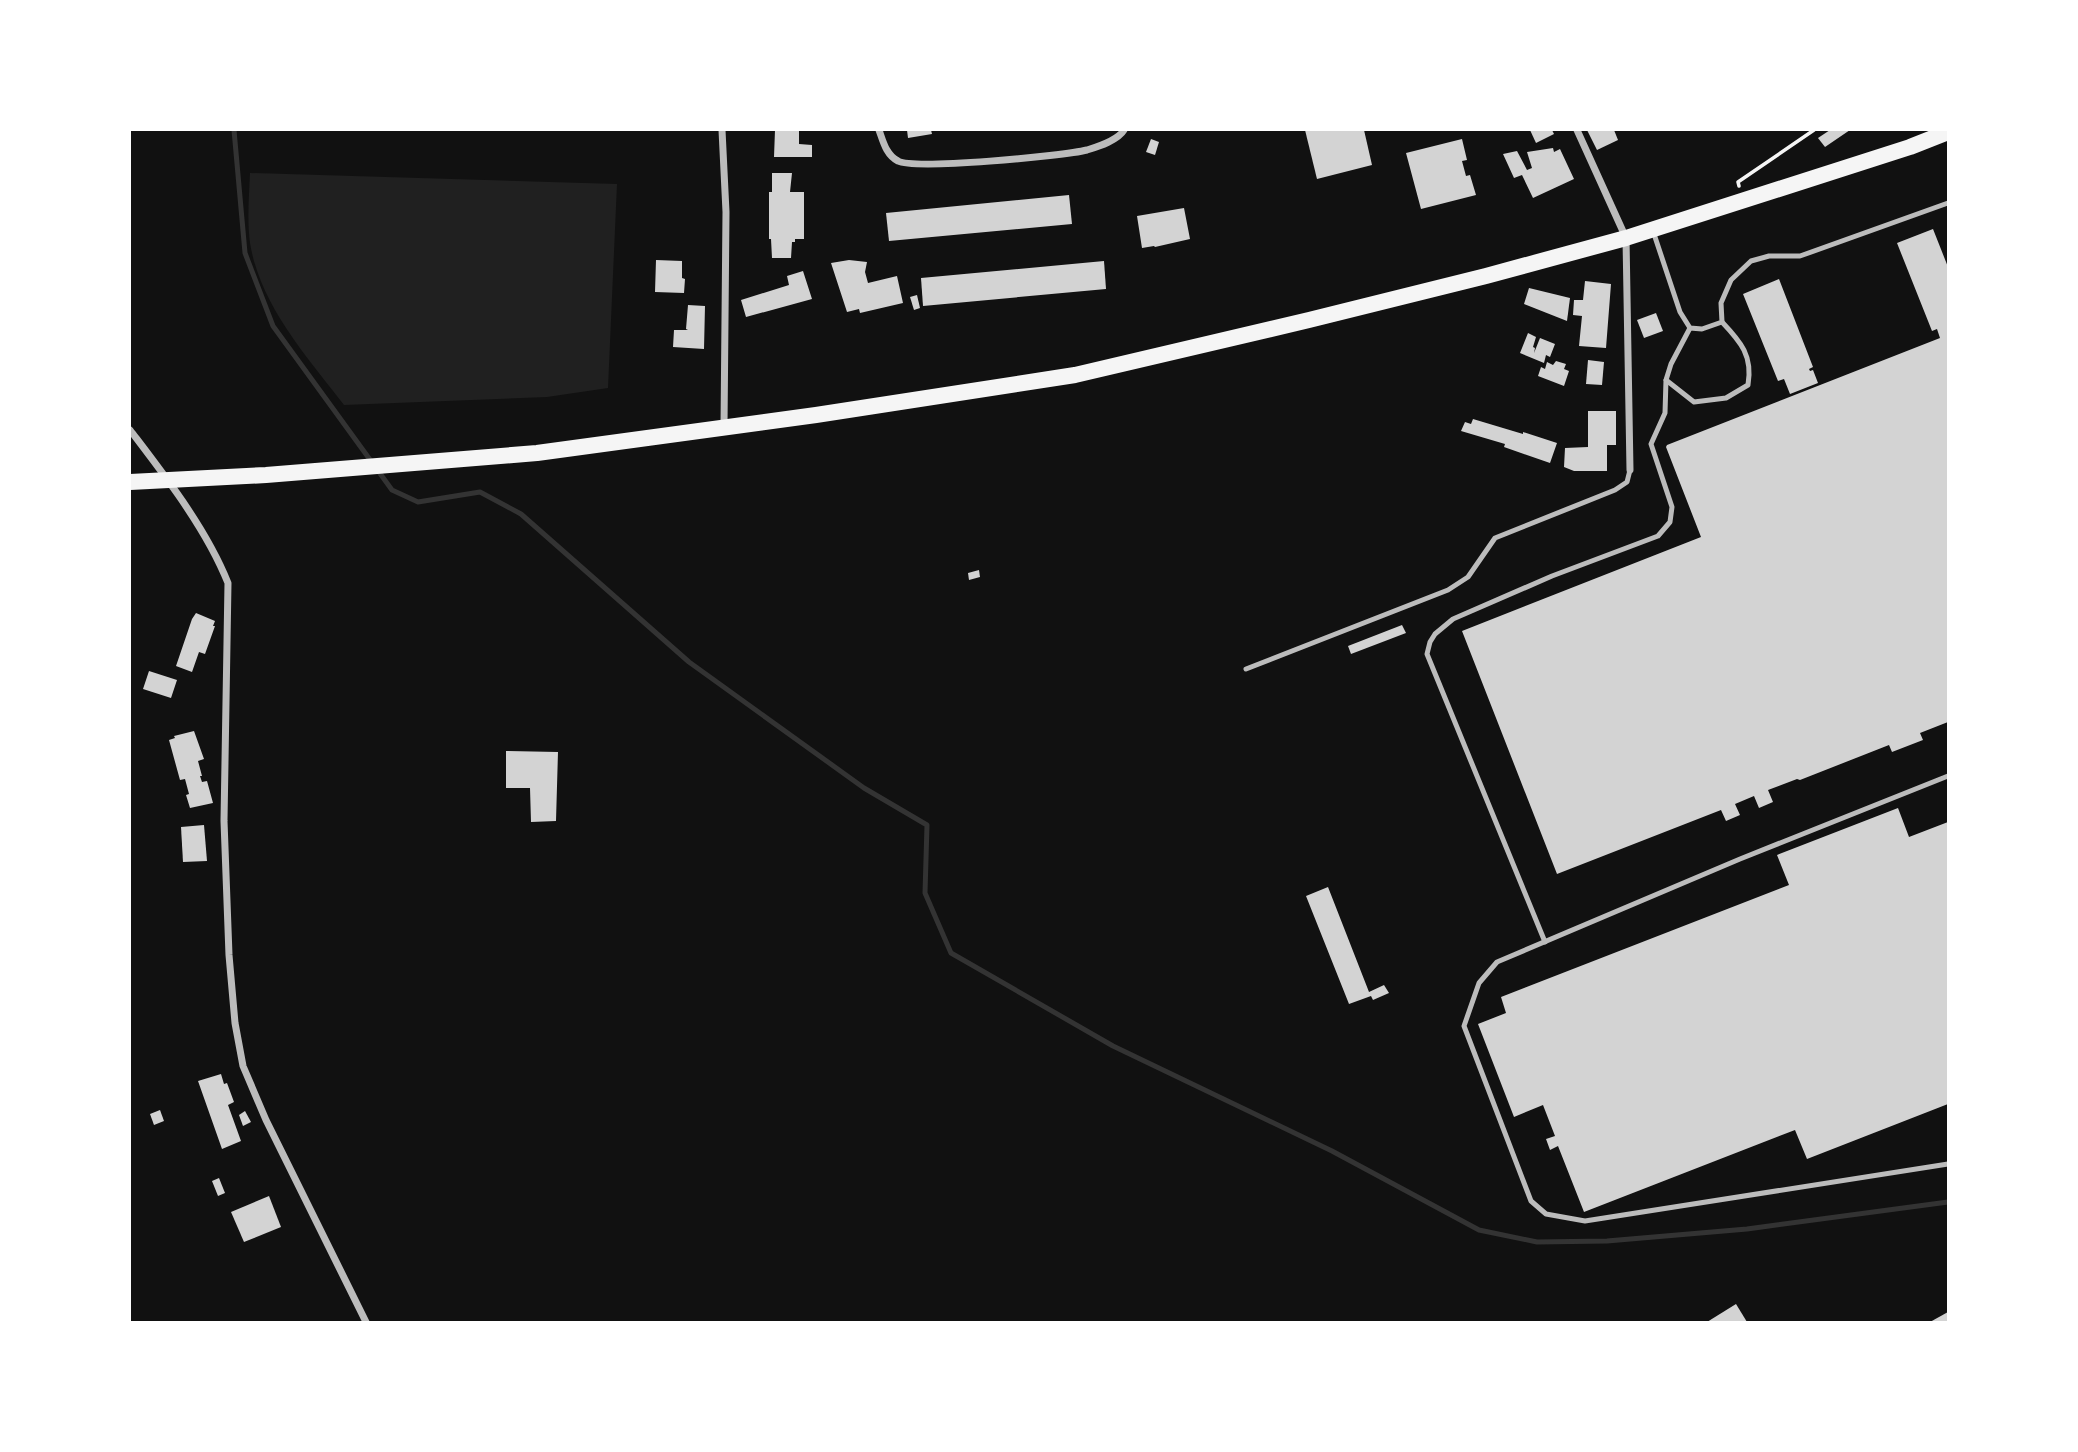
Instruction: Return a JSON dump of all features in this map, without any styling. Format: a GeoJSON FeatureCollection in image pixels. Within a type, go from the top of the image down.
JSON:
{"type":"FeatureCollection","features":[{"type":"Feature","properties":{"kind":"main road"},"geometry":{"type":"LineString","coordinates":[[130,482],[266,475],[537,453],[1075,375],[1309,320],[1626,238],[1910,147],[1948,132]]}},
{"type":"Feature","properties":{"kind":"street"},"geometry":{"type":"LineString","coordinates":[[722,130],[726,212],[724,428]]}},
{"type":"Feature","properties":{"kind":"street"},"geometry":{"type":"LineString","coordinates":[[879,130],[888,153],[899,162],[916,165],[1087,150],[1120,137],[1124,130]]}},
{"type":"Feature","properties":{"kind":"street"},"geometry":{"type":"LineString","coordinates":[[1577,130],[1626,238],[1630,471]]}},
{"type":"Feature","properties":{"kind":"street"},"geometry":{"type":"LineString","coordinates":[[130,430],[167,480],[219,561],[228,583],[224,821],[229,955],[235,1023],[243,1066],[366,1322]]}},
{"type":"Feature","properties":{"kind":"lane"},"geometry":{"type":"LineString","coordinates":[[1666,380],[1694,402],[1726,398],[1748,385],[1751,369],[1741,342],[1722,322],[1721,303],[1731,280],[1751,261],[1769,256],[1800,256],[1948,202]]}},
{"type":"Feature","properties":{"kind":"lane"},"geometry":{"type":"LineString","coordinates":[[1652,229],[1680,312],[1690,328]]}},
{"type":"Feature","properties":{"kind":"lane"},"geometry":{"type":"LineString","coordinates":[[1690,328],[1702,329],[1722,322]]}},
{"type":"Feature","properties":{"kind":"lane"},"geometry":{"type":"LineString","coordinates":[[1545,942],[1427,654],[1435,634],[1453,619],[1552,576],[1658,536],[1670,522],[1672,507],[1651,444],[1665,413],[1666,380],[1671,364],[1690,328]]}},
{"type":"Feature","properties":{"kind":"lane"},"geometry":{"type":"LineString","coordinates":[[1246,669],[1448,590],[1468,577],[1495,538],[1615,490],[1627,482],[1630,471]]}},
{"type":"Feature","properties":{"kind":"lane"},"geometry":{"type":"LineString","coordinates":[[1948,776],[1740,859],[1497,962],[1479,983],[1464,1026],[1531,1202],[1546,1214],[1585,1221],[1948,1164]]}},
{"type":"Feature","properties":{"kind":"path"},"geometry":{"type":"LineString","coordinates":[[1739,202],[1738,183],[1814,130]]}},
{"type":"Feature","properties":{"kind":"shaded area"},"geometry":{"type":"Polygon","coordinates":[[[250,173],[617,184],[608,388],[547,397],[344,405],[274,309],[255,266],[248,217],[250,173]]]}},
{"type":"Feature","properties":{"kind":"building"},"geometry":{"type":"Polygon","coordinates":[[[775,130],[799,130],[799,144],[812,145],[812,157],[774,157],[775,130]]]}},
{"type":"Feature","properties":{"kind":"building"},"geometry":{"type":"Polygon","coordinates":[[[907,130],[931,130],[932,134],[908,138],[907,130]]]}},
{"type":"Feature","properties":{"kind":"building"},"geometry":{"type":"Polygon","coordinates":[[[1305,130],[1364,130],[1372,165],[1317,179],[1305,130]]]}},
{"type":"Feature","properties":{"kind":"building"},"geometry":{"type":"Polygon","coordinates":[[[1530,130],[1552,130],[1554,134],[1536,143],[1530,130]]]}},
{"type":"Feature","properties":{"kind":"building"},"geometry":{"type":"Polygon","coordinates":[[[1587,130],[1614,130],[1618,140],[1597,150],[1587,130]]]}},
{"type":"Feature","properties":{"kind":"building"},"geometry":{"type":"Polygon","coordinates":[[[1830,130],[1850,130],[1825,147],[1818,138],[1830,130]]]}},
{"type":"Feature","properties":{"kind":"building"},"geometry":{"type":"Polygon","coordinates":[[[1151,139],[1159,142],[1155,155],[1146,152],[1151,139]]]}},
{"type":"Feature","properties":{"kind":"building"},"geometry":{"type":"Polygon","coordinates":[[[1462,139],[1467,160],[1462,161],[1476,195],[1421,209],[1406,153],[1462,139]]]}},
{"type":"Feature","properties":{"kind":"building"},"geometry":{"type":"Polygon","coordinates":[[[1553,148],[1554,152],[1560,149],[1574,179],[1533,198],[1522,175],[1514,178],[1503,154],[1517,151],[1527,170],[1532,168],[1527,152],[1553,148]]]}},
{"type":"Feature","properties":{"kind":"building"},"geometry":{"type":"Polygon","coordinates":[[[772,173],[792,173],[790,192],[804,192],[804,239],[795,239],[795,242],[792,242],[791,258],[772,258],[769,239],[769,192],[772,192],[772,173]]]}},
{"type":"Feature","properties":{"kind":"building"},"geometry":{"type":"Polygon","coordinates":[[[1069,195],[1072,224],[889,241],[886,213],[1069,195]]]}},
{"type":"Feature","properties":{"kind":"building"},"geometry":{"type":"Polygon","coordinates":[[[1184,208],[1190,239],[1142,248],[1137,216],[1184,208]]]}},
{"type":"Feature","properties":{"kind":"building"},"geometry":{"type":"Polygon","coordinates":[[[1933,229],[1948,267],[1948,722],[1920,733],[1923,740],[1892,752],[1889,745],[1768,790],[1773,802],[1759,808],[1754,796],[1735,804],[1740,815],[1726,821],[1721,810],[1557,874],[1462,631],[1701,537],[1667,445],[1940,338],[1937,329],[1932,331],[1897,243],[1933,229]]]}},
{"type":"Feature","properties":{"kind":"building"},"geometry":{"type":"Polygon","coordinates":[[[656,260],[682,261],[684,293],[655,292],[656,260]]]}},
{"type":"Feature","properties":{"kind":"building"},"geometry":{"type":"Polygon","coordinates":[[[849,260],[867,262],[865,272],[868,283],[897,276],[903,303],[860,313],[859,309],[847,312],[831,263],[849,260]]]}},
{"type":"Feature","properties":{"kind":"building"},"geometry":{"type":"Polygon","coordinates":[[[1104,261],[1106,289],[923,306],[921,278],[1104,261]]]}},
{"type":"Feature","properties":{"kind":"building"},"geometry":{"type":"Polygon","coordinates":[[[803,271],[812,299],[746,317],[741,300],[789,285],[787,276],[803,271]]]}},
{"type":"Feature","properties":{"kind":"building"},"geometry":{"type":"Polygon","coordinates":[[[1779,279],[1813,367],[1809,369],[1813,370],[1818,383],[1790,394],[1784,379],[1778,381],[1743,294],[1779,279]]]}},
{"type":"Feature","properties":{"kind":"building"},"geometry":{"type":"Polygon","coordinates":[[[1585,281],[1611,284],[1606,348],[1579,346],[1582,316],[1573,315],[1574,300],[1583,300],[1585,281]]]}},
{"type":"Feature","properties":{"kind":"building"},"geometry":{"type":"Polygon","coordinates":[[[1529,288],[1570,298],[1567,321],[1524,304],[1529,288]]]}},
{"type":"Feature","properties":{"kind":"building"},"geometry":{"type":"Polygon","coordinates":[[[917,295],[920,308],[914,310],[910,297],[917,295]]]}},
{"type":"Feature","properties":{"kind":"building"},"geometry":{"type":"Polygon","coordinates":[[[688,305],[705,306],[704,349],[673,347],[674,330],[688,330],[688,305]]]}},
{"type":"Feature","properties":{"kind":"building"},"geometry":{"type":"Polygon","coordinates":[[[1656,313],[1663,331],[1644,338],[1637,320],[1656,313]]]}},
{"type":"Feature","properties":{"kind":"building"},"geometry":{"type":"Polygon","coordinates":[[[1528,333],[1536,337],[1534,353],[1540,338],[1555,344],[1550,357],[1546,355],[1544,363],[1520,353],[1528,333]]]}},
{"type":"Feature","properties":{"kind":"building"},"geometry":{"type":"Polygon","coordinates":[[[1588,360],[1604,362],[1602,385],[1586,384],[1588,360]]]}},
{"type":"Feature","properties":{"kind":"building"},"geometry":{"type":"Polygon","coordinates":[[[1556,361],[1566,364],[1564,369],[1569,371],[1564,386],[1538,376],[1541,367],[1545,369],[1547,362],[1553,365],[1556,361]]]}},
{"type":"Feature","properties":{"kind":"building"},"geometry":{"type":"Polygon","coordinates":[[[1588,411],[1616,411],[1616,445],[1607,445],[1607,471],[1574,471],[1564,467],[1565,448],[1588,447],[1588,411]]]}},
{"type":"Feature","properties":{"kind":"building"},"geometry":{"type":"Polygon","coordinates":[[[1473,419],[1557,443],[1550,463],[1504,447],[1505,444],[1461,431],[1465,422],[1471,424],[1473,419]]]}},
{"type":"Feature","properties":{"kind":"building"},"geometry":{"type":"Polygon","coordinates":[[[979,570],[980,577],[969,580],[968,573],[979,570]]]}},
{"type":"Feature","properties":{"kind":"building"},"geometry":{"type":"Polygon","coordinates":[[[196,613],[215,621],[215,626],[205,654],[199,652],[192,672],[176,666],[196,613]]]}},
{"type":"Feature","properties":{"kind":"building"},"geometry":{"type":"Polygon","coordinates":[[[1402,625],[1406,633],[1351,654],[1348,646],[1402,625]]]}},
{"type":"Feature","properties":{"kind":"building"},"geometry":{"type":"Polygon","coordinates":[[[149,671],[177,680],[171,698],[143,689],[149,671]]]}},
{"type":"Feature","properties":{"kind":"building"},"geometry":{"type":"Polygon","coordinates":[[[194,731],[204,759],[198,761],[200,776],[202,782],[207,781],[213,803],[190,808],[185,779],[180,780],[169,740],[194,731]]]}},
{"type":"Feature","properties":{"kind":"building"},"geometry":{"type":"Polygon","coordinates":[[[506,751],[558,752],[556,821],[531,822],[530,788],[506,788],[506,751]]]}},
{"type":"Feature","properties":{"kind":"building"},"geometry":{"type":"Polygon","coordinates":[[[1898,808],[1909,837],[1948,822],[1948,1104],[1807,1159],[1795,1130],[1584,1212],[1558,1146],[1550,1150],[1546,1139],[1555,1136],[1543,1105],[1514,1117],[1478,1024],[1506,1013],[1501,997],[1789,885],[1777,855],[1898,808]]]}},
{"type":"Feature","properties":{"kind":"building"},"geometry":{"type":"Polygon","coordinates":[[[204,825],[207,861],[183,862],[181,827],[204,825]]]}},
{"type":"Feature","properties":{"kind":"building"},"geometry":{"type":"Polygon","coordinates":[[[1328,887],[1369,992],[1384,985],[1389,993],[1373,1000],[1371,996],[1349,1004],[1306,896],[1328,887]]]}},
{"type":"Feature","properties":{"kind":"building"},"geometry":{"type":"Polygon","coordinates":[[[221,1074],[234,1102],[228,1105],[241,1141],[222,1149],[198,1081],[221,1074]]]}},
{"type":"Feature","properties":{"kind":"building"},"geometry":{"type":"Polygon","coordinates":[[[160,1110],[164,1121],[154,1125],[150,1114],[160,1110]]]}},
{"type":"Feature","properties":{"kind":"building"},"geometry":{"type":"Polygon","coordinates":[[[245,1111],[251,1122],[243,1126],[239,1115],[245,1111]]]}},
{"type":"Feature","properties":{"kind":"building"},"geometry":{"type":"Polygon","coordinates":[[[219,1178],[225,1193],[218,1196],[212,1181],[219,1178]]]}},
{"type":"Feature","properties":{"kind":"building"},"geometry":{"type":"Polygon","coordinates":[[[269,1196],[281,1227],[244,1242],[231,1212],[269,1196]]]}},
{"type":"Feature","properties":{"kind":"building"},"geometry":{"type":"Polygon","coordinates":[[[1736,1304],[1747,1322],[1707,1322],[1736,1304]]]}},
{"type":"Feature","properties":{"kind":"building"},"geometry":{"type":"Polygon","coordinates":[[[1948,1312],[1948,1322],[1930,1322],[1948,1312]]]}},
{"type":"Feature","properties":{"kind":"waterway"},"geometry":{"type":"LineString","coordinates":[[234,130],[245,253],[273,326],[392,490],[418,502],[480,492],[521,514],[689,662],[864,788],[927,825],[925,893],[951,953],[1113,1046],[1332,1151],[1479,1230],[1537,1242],[1607,1241],[1747,1229],[1948,1202]]}}]}
